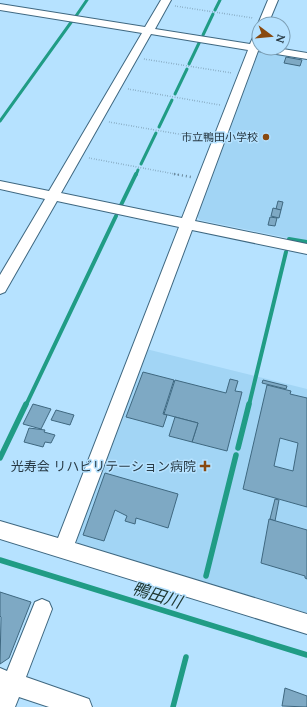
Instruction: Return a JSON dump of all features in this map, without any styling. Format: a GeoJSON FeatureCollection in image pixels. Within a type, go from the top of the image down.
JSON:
{"type":"FeatureCollection","features":[{"type":"Feature","properties":{"kind":"street"},"geometry":{"type":"LineString","coordinates":[[266,16],[273,0]]}},
{"type":"Feature","properties":{"kind":"street"},"geometry":{"type":"LineString","coordinates":[[0,288],[165,2]]}},
{"type":"Feature","properties":{"kind":"street"},"geometry":{"type":"LineString","coordinates":[[5,8],[251,47]]}},
{"type":"Feature","properties":{"kind":"street"},"geometry":{"type":"LineString","coordinates":[[291,53],[307,56]]}},
{"type":"Feature","properties":{"kind":"street"},"geometry":{"type":"LineString","coordinates":[[64,549],[251,55]]}},
{"type":"Feature","properties":{"kind":"street"},"geometry":{"type":"LineString","coordinates":[[0,185],[307,249]]}},
{"type":"Feature","properties":{"kind":"street"},"geometry":{"type":"LineString","coordinates":[[0,530],[307,624]]}},
{"type":"Feature","properties":{"kind":"street"},"geometry":{"type":"LineString","coordinates":[[4,707],[7,681],[42,609]]}},
{"type":"Feature","properties":{"kind":"street"},"geometry":{"type":"LineString","coordinates":[[7,681],[81,707]]}},
{"type":"Feature","properties":{"kind":"path"},"geometry":{"type":"LineString","coordinates":[[165,2],[251,19]]}},
{"type":"Feature","properties":{"kind":"path"},"geometry":{"type":"LineString","coordinates":[[133,58],[244,75]]}},
{"type":"Feature","properties":{"kind":"path"},"geometry":{"type":"LineString","coordinates":[[116,87],[232,107]]}},
{"type":"Feature","properties":{"kind":"path"},"geometry":{"type":"LineString","coordinates":[[97,120],[219,141]]}},
{"type":"Feature","properties":{"kind":"path"},"geometry":{"type":"LineString","coordinates":[[77,156],[205,179]]}},
{"type":"Feature","properties":{"kind":"shaded area","name":"市立鴨田小学校"},"geometry":{"type":"Polygon","coordinates":[[[257,56],[289,56],[307,59],[307,242],[200,220],[196,216],[257,56]]]}},
{"type":"Feature","properties":{"kind":"shaded area","name":"光寿会 リハビリテーション病院"},"geometry":{"type":"Polygon","coordinates":[[[146,349],[307,389],[307,613],[73,542],[146,349]]]}},
{"type":"Feature","properties":{"kind":"building"},"geometry":{"type":"Polygon","coordinates":[[[286,57],[302,60],[300,66],[284,63],[286,57]]]}},
{"type":"Feature","properties":{"kind":"building"},"geometry":{"type":"Polygon","coordinates":[[[278,201],[283,202],[281,210],[276,209],[278,201]]]}},
{"type":"Feature","properties":{"kind":"building"},"geometry":{"type":"Polygon","coordinates":[[[273,208],[281,210],[279,218],[271,216],[273,208]]]}},
{"type":"Feature","properties":{"kind":"building"},"geometry":{"type":"Polygon","coordinates":[[[270,217],[277,218],[275,226],[268,225],[270,217]]]}},
{"type":"Feature","properties":{"kind":"building"},"geometry":{"type":"Polygon","coordinates":[[[143,372],[174,380],[163,414],[167,415],[163,427],[126,417],[143,372]]]}},
{"type":"Feature","properties":{"kind":"building"},"geometry":{"type":"Polygon","coordinates":[[[230,379],[238,381],[235,391],[242,392],[227,451],[192,442],[198,423],[164,414],[175,380],[226,393],[230,379]]]}},
{"type":"Feature","properties":{"kind":"building"},"geometry":{"type":"Polygon","coordinates":[[[263,380],[287,386],[286,389],[262,383],[263,380]]]}},
{"type":"Feature","properties":{"kind":"building"},"geometry":{"type":"Polygon","coordinates":[[[267,385],[291,391],[290,394],[307,398],[307,507],[243,489],[267,385]],[[280,438],[274,466],[293,471],[298,443],[280,438]]]}},
{"type":"Feature","properties":{"kind":"building"},"geometry":{"type":"Polygon","coordinates":[[[33,404],[51,409],[41,429],[23,424],[33,404]]]}},
{"type":"Feature","properties":{"kind":"building"},"geometry":{"type":"Polygon","coordinates":[[[56,410],[74,415],[70,425],[51,420],[56,410]]]}},
{"type":"Feature","properties":{"kind":"building"},"geometry":{"type":"Polygon","coordinates":[[[175,417],[198,423],[192,442],[169,436],[175,417]]]}},
{"type":"Feature","properties":{"kind":"building"},"geometry":{"type":"Polygon","coordinates":[[[29,428],[45,430],[44,432],[55,435],[51,443],[45,442],[43,447],[24,442],[29,428]]]}},
{"type":"Feature","properties":{"kind":"building"},"geometry":{"type":"Polygon","coordinates":[[[105,473],[178,494],[168,528],[136,518],[135,524],[125,521],[127,516],[115,510],[104,541],[83,535],[105,473]]]}},
{"type":"Feature","properties":{"kind":"building"},"geometry":{"type":"Polygon","coordinates":[[[275,499],[279,500],[275,521],[270,519],[275,499]]]}},
{"type":"Feature","properties":{"kind":"building"},"geometry":{"type":"Polygon","coordinates":[[[269,519],[307,530],[307,579],[305,576],[261,563],[269,519]]]}},
{"type":"Feature","properties":{"kind":"building"},"geometry":{"type":"Polygon","coordinates":[[[0,592],[31,602],[9,658],[0,664],[1,617],[0,592]]]}},
{"type":"Feature","properties":{"kind":"building"},"geometry":{"type":"Polygon","coordinates":[[[285,688],[307,696],[307,707],[282,706],[285,688]]]}},
{"type":"Feature","properties":{"kind":"waterway"},"geometry":{"type":"LineString","coordinates":[[76,16],[87,0]]}},
{"type":"Feature","properties":{"kind":"waterway"},"geometry":{"type":"LineString","coordinates":[[215,10],[220,0]]}},
{"type":"Feature","properties":{"kind":"waterway"},"geometry":{"type":"LineString","coordinates":[[203,35],[213,14]]}},
{"type":"Feature","properties":{"kind":"waterway"},"geometry":{"type":"LineString","coordinates":[[0,121],[72,21]]}},
{"type":"Feature","properties":{"kind":"waterway"},"geometry":{"type":"LineString","coordinates":[[189,64],[200,41]]}},
{"type":"Feature","properties":{"kind":"waterway"},"geometry":{"type":"LineString","coordinates":[[175,94],[187,69]]}},
{"type":"Feature","properties":{"kind":"waterway"},"geometry":{"type":"LineString","coordinates":[[159,127],[172,100]]}},
{"type":"Feature","properties":{"kind":"waterway"},"geometry":{"type":"LineString","coordinates":[[141,164],[156,133]]}},
{"type":"Feature","properties":{"kind":"waterway"},"geometry":{"type":"LineString","coordinates":[[136,175],[138,170]]}},
{"type":"Feature","properties":{"kind":"waterway"},"geometry":{"type":"LineString","coordinates":[[121,205],[136,174]]}},
{"type":"Feature","properties":{"kind":"waterway"},"geometry":{"type":"LineString","coordinates":[[26,405],[116,216]]}},
{"type":"Feature","properties":{"kind":"waterway"},"geometry":{"type":"LineString","coordinates":[[289,239],[307,242]]}},
{"type":"Feature","properties":{"kind":"waterway"},"geometry":{"type":"LineString","coordinates":[[249,405],[286,252]]}},
{"type":"Feature","properties":{"kind":"waterway"},"geometry":{"type":"LineString","coordinates":[[0,458],[26,404]]}},
{"type":"Feature","properties":{"kind":"waterway"},"geometry":{"type":"LineString","coordinates":[[238,448],[249,404]]}},
{"type":"Feature","properties":{"kind":"waterway"},"geometry":{"type":"LineString","coordinates":[[206,576],[236,455]]}},
{"type":"Feature","properties":{"kind":"waterway","name":"鴨田川"},"geometry":{"type":"LineString","coordinates":[[0,560],[307,655]]}},
{"type":"Feature","properties":{"kind":"waterway"},"geometry":{"type":"LineString","coordinates":[[173,707],[186,657]]}},
{"type":"Feature","properties":{"kind":"place","name":"市立鴨田小学校"},"geometry":{"type":"Point","coordinates":[266,137]}},
{"type":"Feature","properties":{"kind":"place","name":"光寿会 リハビリテーション病院"},"geometry":{"type":"Point","coordinates":[205,466]}}]}
